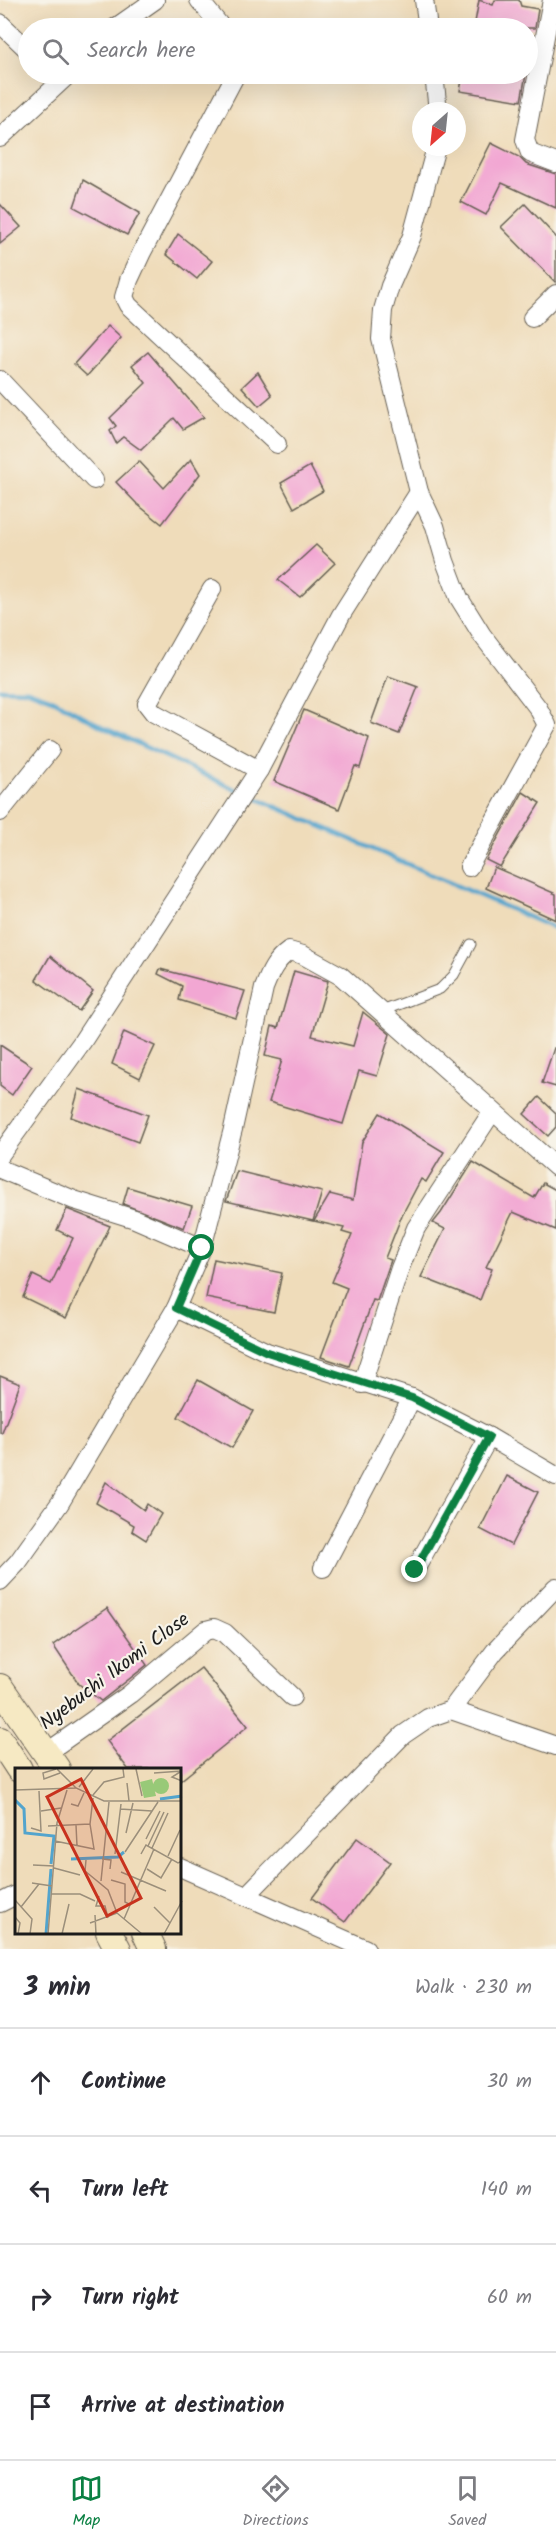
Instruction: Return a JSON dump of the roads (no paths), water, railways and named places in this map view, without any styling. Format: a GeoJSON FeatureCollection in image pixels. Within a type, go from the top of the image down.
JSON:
{"type":"FeatureCollection","features":[{"type":"Feature","properties":{"kind":"main road"},"geometry":{"type":"LineString","coordinates":[[0,1687],[51,1761]]}},
{"type":"Feature","properties":{"kind":"main road"},"geometry":{"type":"LineString","coordinates":[[0,1740],[18,1768]]}},
{"type":"Feature","properties":{"kind":"main road"},"geometry":{"type":"LineString","coordinates":[[110,1934],[118,1949]]}},
{"type":"Feature","properties":{"kind":"main road"},"geometry":{"type":"LineString","coordinates":[[147,1934],[153,1949]]}},
{"type":"Feature","properties":{"kind":"street"},"geometry":{"type":"LineString","coordinates":[[129,18],[155,0]]}},
{"type":"Feature","properties":{"kind":"street"},"geometry":{"type":"LineString","coordinates":[[199,0],[214,18]]}},
{"type":"Feature","properties":{"kind":"street"},"geometry":{"type":"LineString","coordinates":[[423,0],[426,18]]}},
{"type":"Feature","properties":{"kind":"street"},"geometry":{"type":"LineString","coordinates":[[538,73],[552,0]]}},
{"type":"Feature","properties":{"kind":"street"},"geometry":{"type":"LineString","coordinates":[[0,23],[18,40]]}},
{"type":"Feature","properties":{"kind":"street"},"geometry":{"type":"LineString","coordinates":[[0,138],[53,84]]}},
{"type":"Feature","properties":{"kind":"street"},"geometry":{"type":"LineString","coordinates":[[231,84],[142,252],[124,297],[128,305],[277,444]]}},
{"type":"Feature","properties":{"kind":"street"},"geometry":{"type":"LineString","coordinates":[[435,84],[437,102]]}},
{"type":"Feature","properties":{"kind":"street"},"geometry":{"type":"LineString","coordinates":[[536,84],[525,140],[526,148],[530,153],[556,163]]}},
{"type":"Feature","properties":{"kind":"street"},"geometry":{"type":"LineString","coordinates":[[434,156],[412,236],[390,286],[383,310],[381,339],[419,492],[435,526],[459,598],[547,725],[470,867]]}},
{"type":"Feature","properties":{"kind":"street"},"geometry":{"type":"LineString","coordinates":[[532,318],[556,294]]}},
{"type":"Feature","properties":{"kind":"street"},"geometry":{"type":"LineString","coordinates":[[0,380],[94,480]]}},
{"type":"Feature","properties":{"kind":"street"},"geometry":{"type":"LineString","coordinates":[[0,1155],[82,1042],[255,776],[341,615],[419,492]]}},
{"type":"Feature","properties":{"kind":"street"},"geometry":{"type":"LineString","coordinates":[[212,589],[147,704],[154,713],[255,776]]}},
{"type":"Feature","properties":{"kind":"street"},"geometry":{"type":"LineString","coordinates":[[1,809],[50,750]]}},
{"type":"Feature","properties":{"kind":"street"},"geometry":{"type":"LineString","coordinates":[[0,1581],[18,1562],[60,1503],[176,1308],[202,1248],[233,1129],[264,988],[279,958],[293,951],[341,976],[556,1167]]}},
{"type":"Feature","properties":{"kind":"street"},"geometry":{"type":"LineString","coordinates":[[362,1384],[400,1268],[416,1228],[492,1112]]}},
{"type":"Feature","properties":{"kind":"street"},"geometry":{"type":"LineString","coordinates":[[0,1169],[74,1200],[135,1219],[202,1248]]}},
{"type":"Feature","properties":{"kind":"street"},"geometry":{"type":"LineString","coordinates":[[176,1308],[267,1352],[412,1398],[489,1437],[556,1476]]}},
{"type":"Feature","properties":{"kind":"street"},"geometry":{"type":"LineString","coordinates":[[323,1568],[412,1398]]}},
{"type":"Feature","properties":{"kind":"street"},"geometry":{"type":"LineString","coordinates":[[415,1570],[489,1437]]}},
{"type":"Feature","properties":{"kind":"street"},"geometry":{"type":"LineString","coordinates":[[246,1896],[403,1735],[428,1718],[452,1710],[495,1651],[556,1587]]}},
{"type":"Feature","properties":{"kind":"street","name":"Nyebuchi Ikomi Close"},"geometry":{"type":"LineString","coordinates":[[51,1761],[206,1630],[214,1628],[225,1633],[292,1697]]}},
{"type":"Feature","properties":{"kind":"street"},"geometry":{"type":"LineString","coordinates":[[452,1710],[556,1746]]}},
{"type":"Feature","properties":{"kind":"street"},"geometry":{"type":"LineString","coordinates":[[182,1868],[366,1949]]}},
{"type":"Feature","properties":{"kind":"street"},"geometry":{"type":"LineString","coordinates":[[0,1903],[15,1896]]}},
{"type":"Feature","properties":{"kind":"lane"},"geometry":{"type":"LineString","coordinates":[[382,1011],[440,989],[447,983],[471,944]]}},
{"type":"Feature","properties":{"kind":"waterway"},"geometry":{"type":"LineString","coordinates":[[0,689],[28,690],[50,698],[105,728],[241,792]]}},
{"type":"Feature","properties":{"kind":"waterway"},"geometry":{"type":"LineString","coordinates":[[249,795],[556,929]]}}]}
